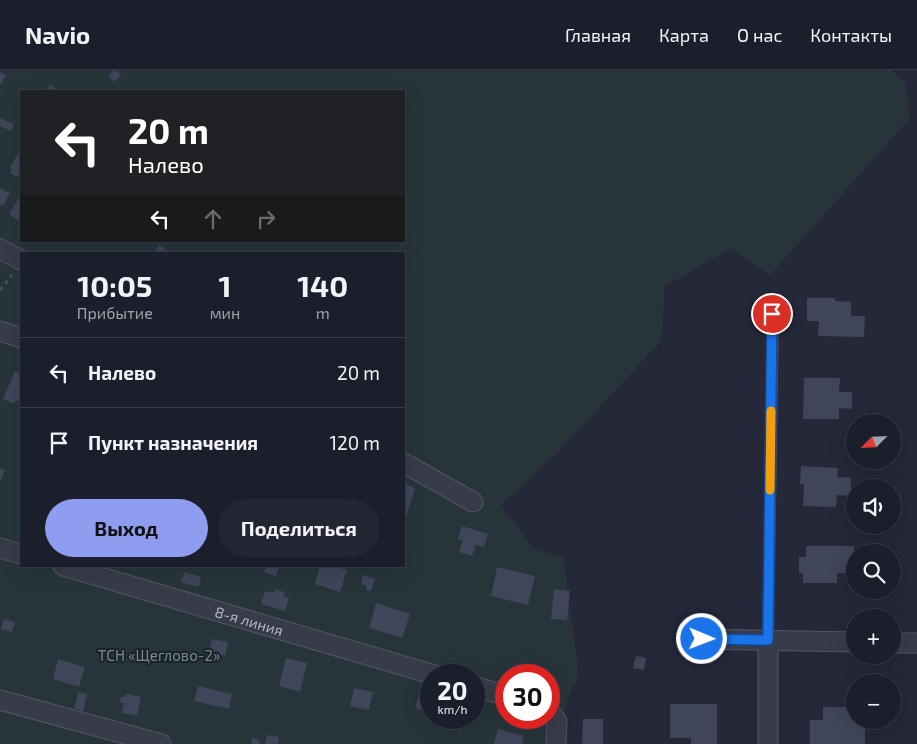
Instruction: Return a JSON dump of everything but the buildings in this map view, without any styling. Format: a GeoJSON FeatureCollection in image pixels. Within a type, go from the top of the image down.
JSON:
{"type":"FeatureCollection","features":[{"type":"Feature","properties":{"kind":"street"},"geometry":{"type":"LineString","coordinates":[[0,250],[20,260]]}},
{"type":"Feature","properties":{"kind":"street"},"geometry":{"type":"LineString","coordinates":[[0,331],[20,338]]}},
{"type":"Feature","properties":{"kind":"street"},"geometry":{"type":"LineString","coordinates":[[405,464],[473,502]]}},
{"type":"Feature","properties":{"kind":"street"},"geometry":{"type":"LineString","coordinates":[[0,548],[20,554]]}},
{"type":"Feature","properties":{"kind":"street","name":"8-я линия"},"geometry":{"type":"LineString","coordinates":[[66,567],[420,671]]}},
{"type":"Feature","properties":{"kind":"street"},"geometry":{"type":"LineString","coordinates":[[702,639],[846,642]]}},
{"type":"Feature","properties":{"kind":"street"},"geometry":{"type":"LineString","coordinates":[[768,640],[768,744]]}},
{"type":"Feature","properties":{"kind":"street"},"geometry":{"type":"LineString","coordinates":[[901,643],[917,643]]}},
{"type":"Feature","properties":{"kind":"street"},"geometry":{"type":"LineString","coordinates":[[0,700],[161,744]]}},
{"type":"Feature","properties":{"kind":"street"},"geometry":{"type":"LineString","coordinates":[[556,744],[557,729]]}},
{"type":"Feature","properties":{"kind":"lane"},"geometry":{"type":"LineString","coordinates":[[768,640],[772,314]]}},
{"type":"Feature","properties":{"kind":"green space","name":"ТСН «Щеглово-2»"},"geometry":{"type":"Polygon","coordinates":[[[0,70],[891,70],[905,82],[910,118],[770,275],[732,248],[665,286],[661,341],[558,452],[501,505],[534,549],[563,557],[579,675],[566,702],[564,744],[0,744],[0,70]]]}},
{"type":"Feature","properties":{"kind":"slow traffic"},"geometry":{"type":"LineString","coordinates":[[770,490],[771,411]]}},
{"type":"Feature","properties":{"kind":"route"},"geometry":{"type":"LineString","coordinates":[[702,639],[768,640],[772,314]]}}]}
